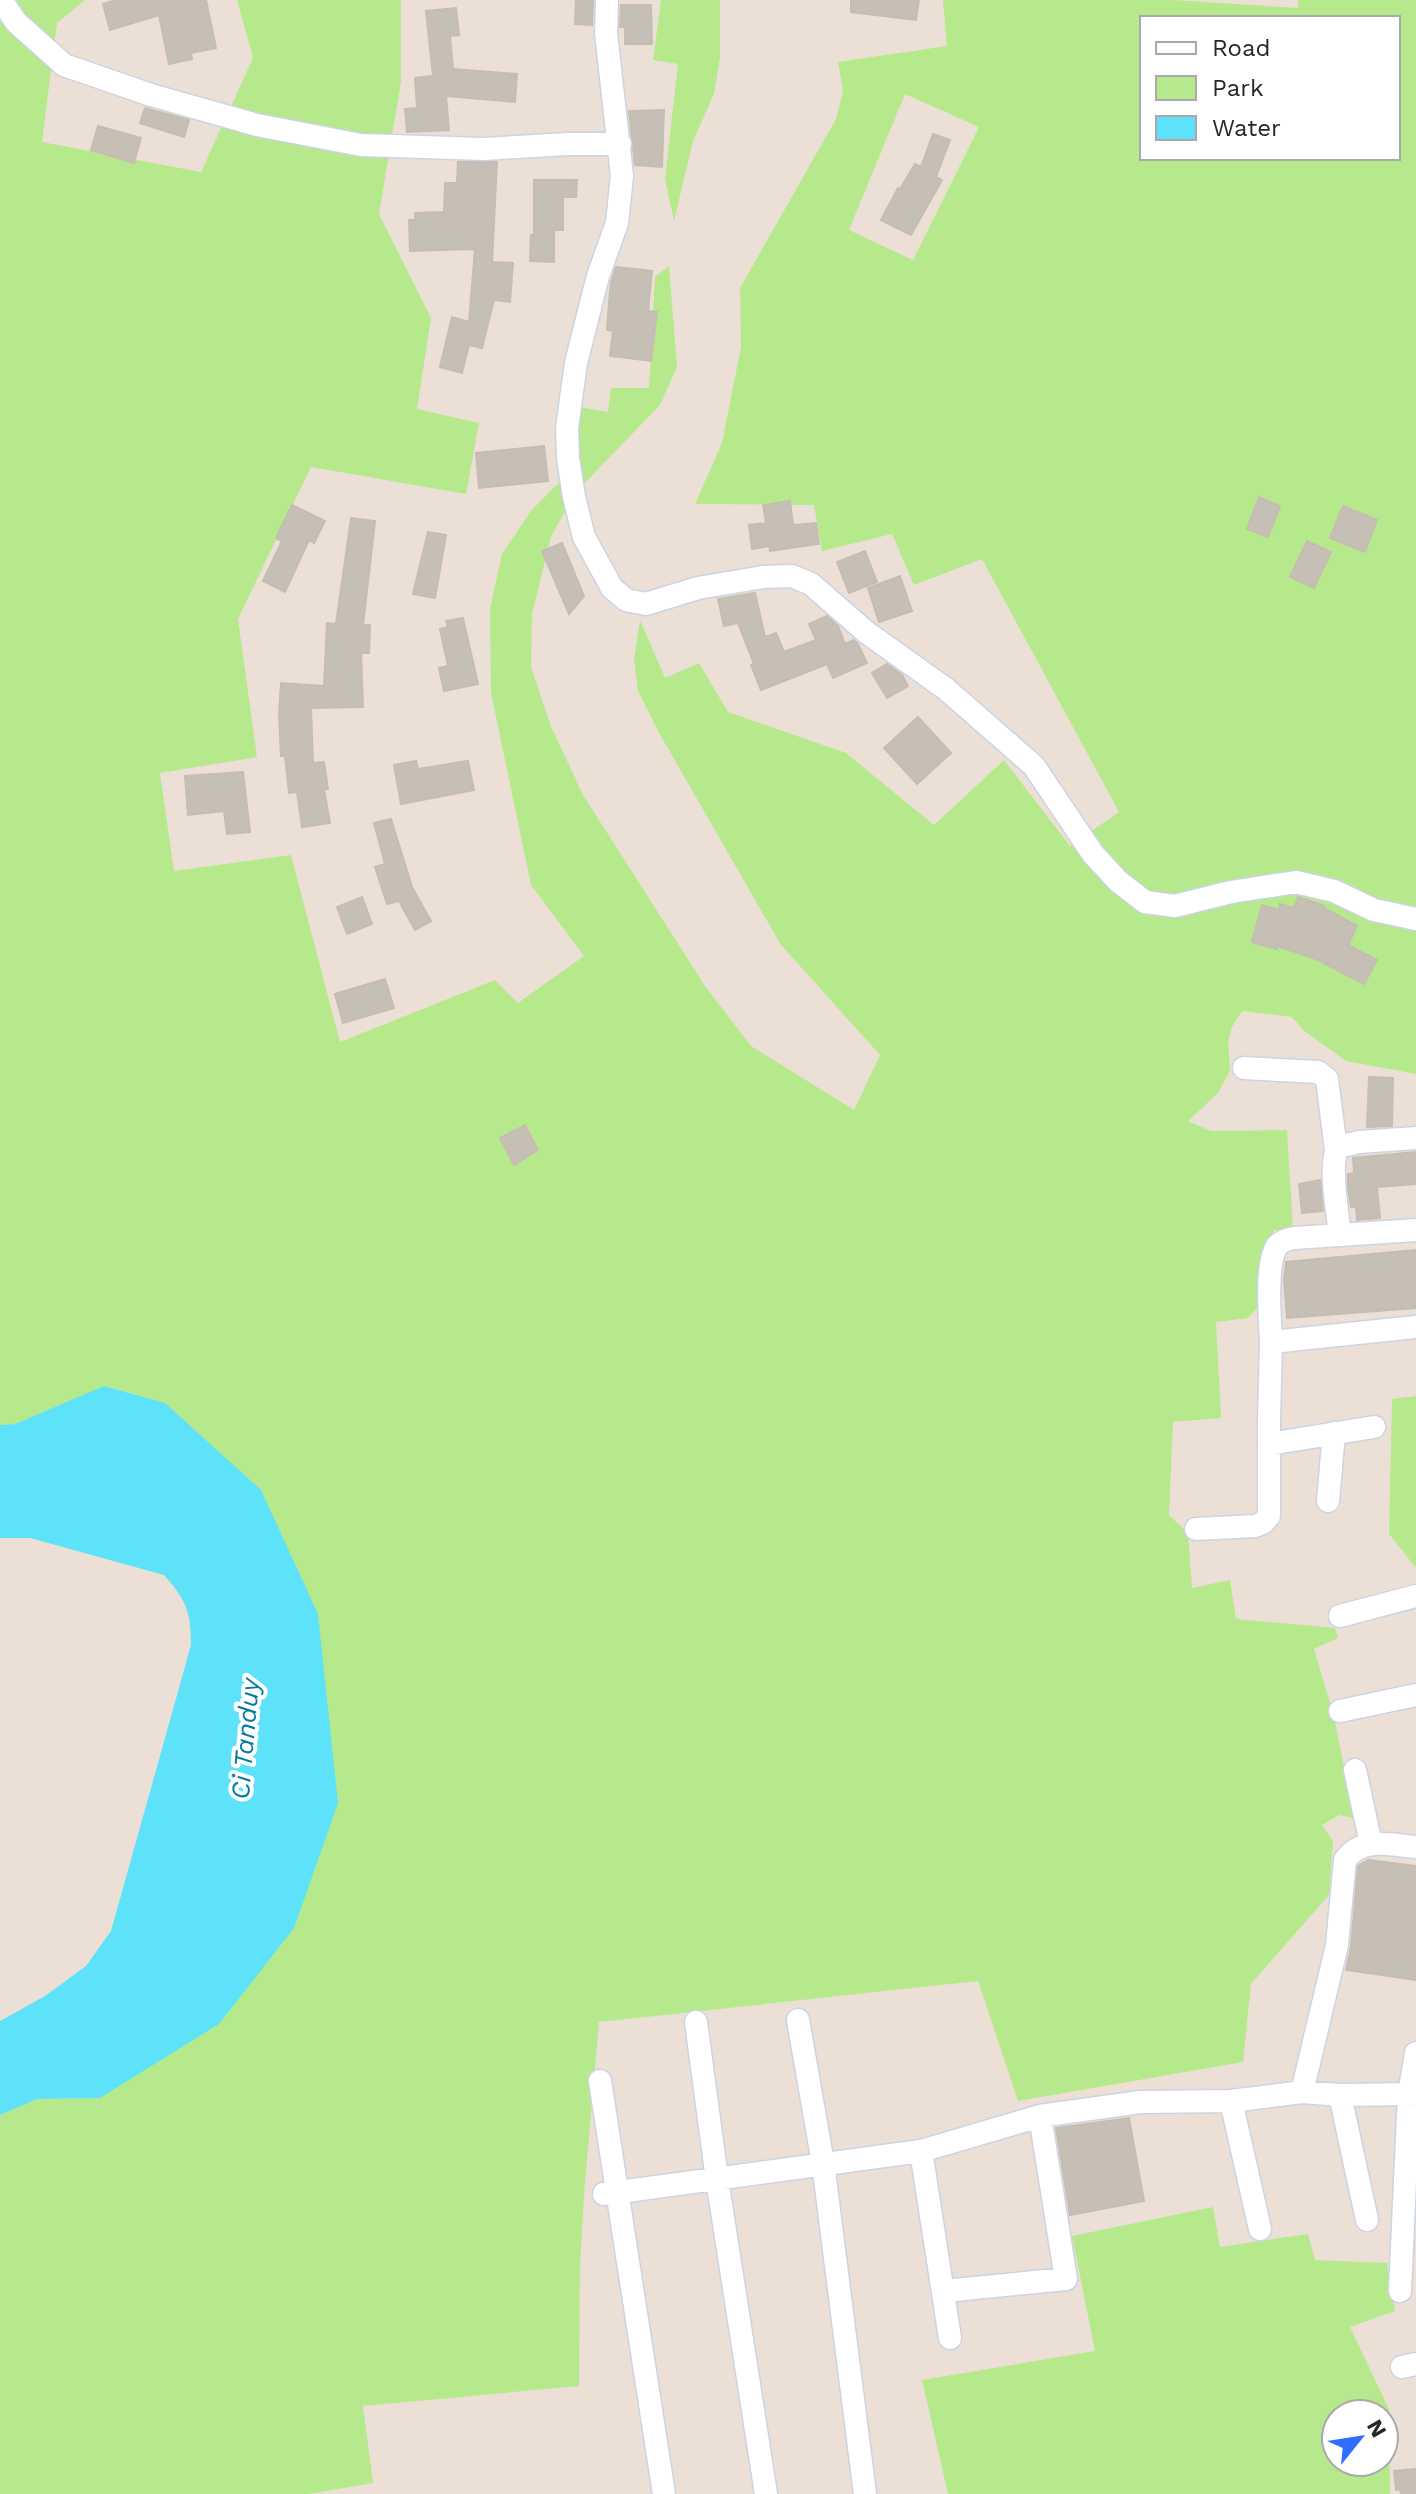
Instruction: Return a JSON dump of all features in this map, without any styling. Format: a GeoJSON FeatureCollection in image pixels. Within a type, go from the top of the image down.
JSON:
{"type":"FeatureCollection","features":[{"type":"Feature","properties":{"kind":"street"},"geometry":{"type":"LineString","coordinates":[[1,0],[16,22],[64,65],[151,95],[257,125],[361,145],[484,149],[620,144]]}},
{"type":"Feature","properties":{"kind":"street"},"geometry":{"type":"LineString","coordinates":[[607,0],[606,33],[622,176],[617,223],[598,276],[576,363],[567,428],[574,497],[584,537],[612,588],[626,600],[646,604],[698,588],[763,577],[792,576],[811,584],[866,632],[946,689],[1034,766],[1093,854],[1118,881],[1145,902],[1175,906],[1231,892],[1296,882],[1334,891],[1374,910],[1416,919]]}},
{"type":"Feature","properties":{"kind":"street"},"geometry":{"type":"LineString","coordinates":[[1244,1068],[1318,1072],[1327,1079],[1336,1150],[1335,1183],[1340,1235]]}},
{"type":"Feature","properties":{"kind":"street"},"geometry":{"type":"LineString","coordinates":[[1336,1150],[1342,1145],[1416,1138]]}},
{"type":"Feature","properties":{"kind":"street"},"geometry":{"type":"LineString","coordinates":[[1196,1529],[1255,1526],[1266,1521],[1270,1510],[1271,1342],[1268,1303],[1277,1247],[1294,1238],[1416,1230]]}},
{"type":"Feature","properties":{"kind":"street"},"geometry":{"type":"LineString","coordinates":[[1271,1342],[1416,1327]]}},
{"type":"Feature","properties":{"kind":"street"},"geometry":{"type":"LineString","coordinates":[[1269,1444],[1374,1427]]}},
{"type":"Feature","properties":{"kind":"street"},"geometry":{"type":"LineString","coordinates":[[1328,1501],[1334,1433]]}},
{"type":"Feature","properties":{"kind":"street"},"geometry":{"type":"LineString","coordinates":[[1340,1616],[1416,1596]]}},
{"type":"Feature","properties":{"kind":"street"},"geometry":{"type":"LineString","coordinates":[[1340,1711],[1416,1695]]}},
{"type":"Feature","properties":{"kind":"street"},"geometry":{"type":"LineString","coordinates":[[1355,1770],[1371,1844]]}},
{"type":"Feature","properties":{"kind":"street"},"geometry":{"type":"LineString","coordinates":[[1302,2092],[1337,1945],[1345,1860],[1359,1846],[1416,1847]]}},
{"type":"Feature","properties":{"kind":"street"},"geometry":{"type":"LineString","coordinates":[[798,2020],[823,2163],[865,2494]]}},
{"type":"Feature","properties":{"kind":"street"},"geometry":{"type":"LineString","coordinates":[[696,2022],[766,2494]]}},
{"type":"Feature","properties":{"kind":"street"},"geometry":{"type":"LineString","coordinates":[[1400,2291],[1416,2053]]}},
{"type":"Feature","properties":{"kind":"street"},"geometry":{"type":"LineString","coordinates":[[600,2081],[611,2193],[664,2494]]}},
{"type":"Feature","properties":{"kind":"street"},"geometry":{"type":"LineString","coordinates":[[611,2193],[921,2151],[1040,2116],[1140,2102],[1231,2101],[1302,2092],[1412,2094]]}},
{"type":"Feature","properties":{"kind":"street"},"geometry":{"type":"LineString","coordinates":[[1340,2095],[1367,2220]]}},
{"type":"Feature","properties":{"kind":"street"},"geometry":{"type":"LineString","coordinates":[[1231,2101],[1260,2229]]}},
{"type":"Feature","properties":{"kind":"street"},"geometry":{"type":"LineString","coordinates":[[944,2291],[1066,2279],[1040,2116]]}},
{"type":"Feature","properties":{"kind":"street"},"geometry":{"type":"LineString","coordinates":[[921,2151],[950,2338]]}},
{"type":"Feature","properties":{"kind":"green space"},"geometry":{"type":"Polygon","coordinates":[[[0,0],[85,0],[57,23],[42,142],[201,172],[253,58],[237,0],[401,0],[401,82],[379,214],[431,318],[417,409],[479,423],[466,494],[311,467],[238,619],[257,757],[160,773],[174,871],[291,855],[340,1042],[495,980],[518,1003],[584,956],[531,885],[491,693],[490,609],[502,554],[531,511],[579,462],[579,407],[608,412],[611,388],[649,388],[655,277],[669,266],[677,367],[660,405],[575,493],[551,537],[532,614],[531,667],[550,724],[583,795],[705,986],[751,1046],[854,1110],[880,1055],[781,945],[659,733],[638,691],[634,660],[640,620],[665,678],[699,663],[728,712],[846,753],[934,825],[1004,760],[1070,846],[1119,812],[982,559],[914,585],[892,534],[822,551],[814,505],[695,504],[722,443],[741,347],[740,288],[836,119],[843,91],[838,62],[947,46],[943,0],[1173,0],[1298,8],[1298,0],[1416,0],[1416,1074],[1346,1061],[1303,1030],[1292,1017],[1242,1011],[1232,1027],[1228,1042],[1230,1071],[1218,1093],[1188,1121],[1211,1131],[1287,1130],[1293,1230],[1273,1230],[1263,1302],[1248,1318],[1216,1322],[1221,1418],[1173,1422],[1169,1515],[1188,1533],[1192,1588],[1230,1580],[1236,1619],[1335,1628],[1338,1638],[1314,1649],[1334,1716],[1354,1818],[1339,1815],[1322,1825],[1333,1841],[1329,1895],[1251,1984],[1243,2062],[1018,2101],[978,1981],[599,2022],[580,2266],[579,2386],[363,2406],[373,2483],[309,2494],[0,2494],[0,2115],[37,2099],[100,2098],[294,1928],[165,1403],[105,1386],[15,1424],[0,1425],[0,0]],[[905,94],[849,230],[913,260],[979,127],[905,94]]]}},
{"type":"Feature","properties":{"kind":"green space"},"geometry":{"type":"Polygon","coordinates":[[[661,0],[720,0],[720,58],[714,94],[693,141],[674,221],[665,179],[678,64],[653,60],[661,0]]]}},
{"type":"Feature","properties":{"kind":"green space"},"geometry":{"type":"Polygon","coordinates":[[[1416,1396],[1416,1568],[1389,1534],[1392,1399],[1416,1396]]]}},
{"type":"Feature","properties":{"kind":"green space"},"geometry":{"type":"Polygon","coordinates":[[[1213,2207],[1220,2247],[1308,2234],[1315,2260],[1387,2263],[1395,2311],[1350,2327],[1384,2398],[1320,2398],[1320,2478],[1390,2478],[1390,2494],[948,2494],[922,2380],[1095,2351],[1072,2236],[1213,2207]]]}},
{"type":"Feature","properties":{"kind":"water","name":"Ci Tanduy"},"geometry":{"type":"Polygon","coordinates":[[[104,1386],[165,1403],[261,1490],[318,1614],[338,1803],[294,1928],[219,2024],[100,2098],[37,2099],[0,2115],[0,2021],[45,1996],[86,1966],[111,1931],[191,1645],[186,1607],[164,1575],[30,1538],[0,1538],[0,1425],[15,1424],[104,1386]]]}},
{"type":"Feature","properties":{"kind":"building"},"geometry":{"type":"Polygon","coordinates":[[[116,0],[206,0],[216,48],[191,53],[192,59],[169,64],[159,15],[110,30],[103,4],[116,0]]]}},
{"type":"Feature","properties":{"kind":"building"},"geometry":{"type":"Polygon","coordinates":[[[576,0],[593,0],[592,25],[575,24],[576,0]]]}},
{"type":"Feature","properties":{"kind":"building"},"geometry":{"type":"Polygon","coordinates":[[[851,0],[919,0],[916,20],[851,12],[851,0]]]}},
{"type":"Feature","properties":{"kind":"building"},"geometry":{"type":"Polygon","coordinates":[[[621,5],[651,5],[652,44],[625,44],[625,27],[620,27],[621,5]]]}},
{"type":"Feature","properties":{"kind":"building"},"geometry":{"type":"Polygon","coordinates":[[[456,8],[459,35],[450,36],[453,69],[517,74],[515,102],[446,96],[449,130],[407,132],[405,109],[417,108],[415,78],[433,76],[426,11],[456,8]]]}},
{"type":"Feature","properties":{"kind":"building"},"geometry":{"type":"Polygon","coordinates":[[[145,108],[189,120],[184,137],[140,123],[145,108]]]}},
{"type":"Feature","properties":{"kind":"building"},"geometry":{"type":"Polygon","coordinates":[[[664,110],[662,167],[635,165],[629,111],[664,110]]]}},
{"type":"Feature","properties":{"kind":"building"},"geometry":{"type":"Polygon","coordinates":[[[98,126],[141,138],[134,163],[91,150],[98,126]]]}},
{"type":"Feature","properties":{"kind":"building"},"geometry":{"type":"Polygon","coordinates":[[[933,134],[950,140],[936,177],[942,180],[911,235],[881,220],[915,164],[921,167],[933,134]]]}},
{"type":"Feature","properties":{"kind":"building"},"geometry":{"type":"Polygon","coordinates":[[[458,162],[497,162],[492,262],[513,263],[510,302],[494,300],[482,348],[469,345],[462,373],[440,367],[452,317],[469,322],[475,249],[410,251],[409,220],[415,220],[415,213],[444,212],[445,183],[457,183],[458,162]]]}},
{"type":"Feature","properties":{"kind":"building"},"geometry":{"type":"Polygon","coordinates":[[[534,180],[577,180],[576,197],[563,197],[563,230],[554,230],[554,262],[530,261],[531,235],[534,235],[534,180]]]}},
{"type":"Feature","properties":{"kind":"building"},"geometry":{"type":"Polygon","coordinates":[[[616,267],[652,271],[648,311],[657,312],[651,361],[610,356],[613,331],[607,330],[611,282],[616,267]]]}},
{"type":"Feature","properties":{"kind":"building"},"geometry":{"type":"Polygon","coordinates":[[[544,446],[548,481],[479,488],[476,453],[544,446]]]}},
{"type":"Feature","properties":{"kind":"building"},"geometry":{"type":"Polygon","coordinates":[[[1259,497],[1280,506],[1268,537],[1247,529],[1259,497]]]}},
{"type":"Feature","properties":{"kind":"building"},"geometry":{"type":"Polygon","coordinates":[[[790,501],[793,525],[816,523],[819,544],[770,551],[769,546],[752,549],[749,525],[766,523],[763,505],[790,501]]]}},
{"type":"Feature","properties":{"kind":"building"},"geometry":{"type":"Polygon","coordinates":[[[292,505],[325,521],[314,543],[309,540],[285,592],[263,581],[282,541],[276,538],[292,505]]]}},
{"type":"Feature","properties":{"kind":"building"},"geometry":{"type":"Polygon","coordinates":[[[1343,506],[1377,520],[1365,552],[1330,538],[1343,506]]]}},
{"type":"Feature","properties":{"kind":"building"},"geometry":{"type":"Polygon","coordinates":[[[351,518],[375,521],[363,625],[370,625],[369,653],[361,653],[363,707],[311,708],[313,763],[324,762],[328,789],[324,789],[330,823],[302,827],[297,792],[289,793],[285,756],[281,756],[281,683],[324,686],[327,623],[336,624],[351,518]]]}},
{"type":"Feature","properties":{"kind":"building"},"geometry":{"type":"Polygon","coordinates":[[[428,532],[446,535],[435,598],[413,594],[428,532]]]}},
{"type":"Feature","properties":{"kind":"building"},"geometry":{"type":"Polygon","coordinates":[[[1307,541],[1331,552],[1314,588],[1290,577],[1307,541]]]}},
{"type":"Feature","properties":{"kind":"building"},"geometry":{"type":"Polygon","coordinates":[[[562,543],[584,596],[569,614],[542,551],[562,543]]]}},
{"type":"Feature","properties":{"kind":"building"},"geometry":{"type":"Polygon","coordinates":[[[865,551],[877,582],[849,593],[837,562],[865,551]]]}},
{"type":"Feature","properties":{"kind":"building"},"geometry":{"type":"Polygon","coordinates":[[[900,576],[912,611],[879,622],[868,588],[900,576]]]}},
{"type":"Feature","properties":{"kind":"building"},"geometry":{"type":"Polygon","coordinates":[[[755,593],[765,637],[776,633],[784,652],[816,640],[809,624],[827,616],[838,626],[845,644],[854,640],[858,644],[867,663],[833,678],[827,664],[761,690],[738,623],[724,626],[718,599],[755,593]]]}},
{"type":"Feature","properties":{"kind":"building"},"geometry":{"type":"Polygon","coordinates":[[[463,618],[478,684],[444,691],[439,668],[448,666],[440,629],[448,627],[446,621],[463,618]]]}},
{"type":"Feature","properties":{"kind":"building"},"geometry":{"type":"Polygon","coordinates":[[[887,664],[902,675],[908,686],[887,698],[872,673],[887,664]]]}},
{"type":"Feature","properties":{"kind":"building"},"geometry":{"type":"Polygon","coordinates":[[[918,717],[951,753],[917,784],[884,748],[918,717]]]}},
{"type":"Feature","properties":{"kind":"building"},"geometry":{"type":"Polygon","coordinates":[[[416,761],[418,769],[468,761],[474,790],[401,804],[394,765],[416,761]]]}},
{"type":"Feature","properties":{"kind":"building"},"geometry":{"type":"Polygon","coordinates":[[[243,772],[250,832],[227,834],[224,811],[188,815],[185,776],[243,772]]]}},
{"type":"Feature","properties":{"kind":"building"},"geometry":{"type":"Polygon","coordinates":[[[391,819],[412,887],[431,921],[415,930],[399,901],[387,904],[375,867],[385,864],[374,823],[391,819]]]}},
{"type":"Feature","properties":{"kind":"building"},"geometry":{"type":"Polygon","coordinates":[[[362,897],[372,924],[347,934],[337,907],[362,897]]]}},
{"type":"Feature","properties":{"kind":"building"},"geometry":{"type":"Polygon","coordinates":[[[1298,897],[1325,906],[1357,926],[1348,945],[1377,960],[1364,984],[1316,959],[1277,946],[1277,949],[1252,942],[1262,905],[1279,910],[1280,904],[1294,908],[1298,897]]]}},
{"type":"Feature","properties":{"kind":"building"},"geometry":{"type":"Polygon","coordinates":[[[385,979],[394,1008],[343,1023],[335,994],[385,979]]]}},
{"type":"Feature","properties":{"kind":"building"},"geometry":{"type":"Polygon","coordinates":[[[1369,1077],[1393,1078],[1392,1126],[1367,1127],[1369,1077]]]}},
{"type":"Feature","properties":{"kind":"building"},"geometry":{"type":"Polygon","coordinates":[[[525,1125],[538,1150],[514,1165],[500,1138],[525,1125]]]}},
{"type":"Feature","properties":{"kind":"building"},"geometry":{"type":"Polygon","coordinates":[[[1415,1152],[1416,1184],[1377,1187],[1380,1218],[1357,1220],[1356,1207],[1351,1207],[1348,1188],[1348,1174],[1354,1173],[1353,1158],[1415,1152]]]}},
{"type":"Feature","properties":{"kind":"building"},"geometry":{"type":"Polygon","coordinates":[[[1320,1180],[1323,1211],[1302,1213],[1299,1184],[1320,1180]]]}},
{"type":"Feature","properties":{"kind":"building"},"geometry":{"type":"Polygon","coordinates":[[[1416,1250],[1416,1308],[1287,1318],[1286,1262],[1416,1250]]]}},
{"type":"Feature","properties":{"kind":"building"},"geometry":{"type":"Polygon","coordinates":[[[1368,1860],[1416,1866],[1416,1980],[1346,1970],[1358,1866],[1368,1860]]]}},
{"type":"Feature","properties":{"kind":"building"},"geometry":{"type":"Polygon","coordinates":[[[1129,2118],[1144,2201],[1070,2215],[1056,2128],[1129,2118]]]}},
{"type":"Feature","properties":{"kind":"building"},"geometry":{"type":"Polygon","coordinates":[[[1416,2469],[1416,2494],[1401,2494],[1400,2489],[1396,2490],[1395,2478],[1400,2478],[1400,2470],[1416,2469]]]}}]}
